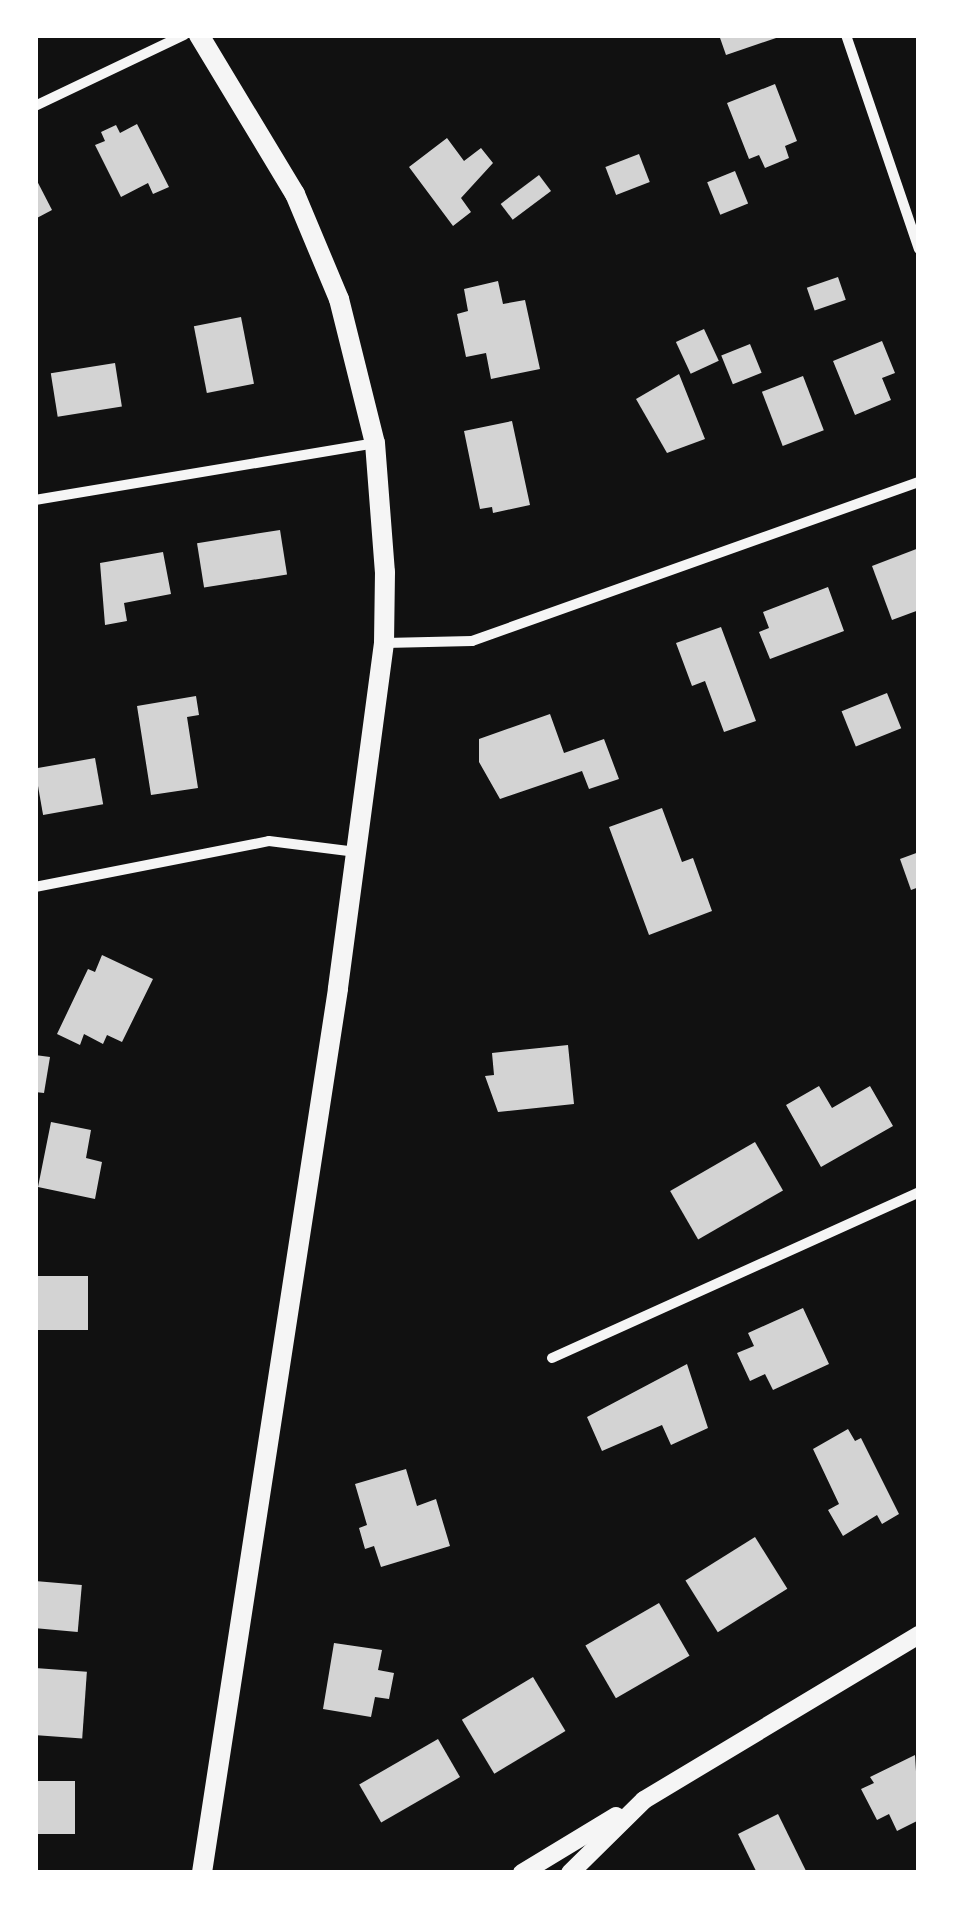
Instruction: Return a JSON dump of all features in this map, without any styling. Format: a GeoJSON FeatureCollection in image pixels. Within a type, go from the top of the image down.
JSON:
{"type":"FeatureCollection","features":[{"type":"Feature","properties":{"kind":"main road"},"geometry":{"type":"LineString","coordinates":[[199,35],[267,143],[320,250],[374,442],[384,545],[384,644],[356,852],[202,1873]]}},
{"type":"Feature","properties":{"kind":"street"},"geometry":{"type":"LineString","coordinates":[[35,106],[184,35]]}},
{"type":"Feature","properties":{"kind":"street"},"geometry":{"type":"LineString","coordinates":[[846,35],[919,249]]}},
{"type":"Feature","properties":{"kind":"street"},"geometry":{"type":"LineString","coordinates":[[35,500],[374,442]]}},
{"type":"Feature","properties":{"kind":"street"},"geometry":{"type":"LineString","coordinates":[[384,644],[472,641],[919,482]]}},
{"type":"Feature","properties":{"kind":"street"},"geometry":{"type":"LineString","coordinates":[[35,887],[269,841],[356,852]]}},
{"type":"Feature","properties":{"kind":"street"},"geometry":{"type":"LineString","coordinates":[[552,1358],[919,1192]]}},
{"type":"Feature","properties":{"kind":"street"},"geometry":{"type":"LineString","coordinates":[[522,1873],[919,1635]]}},
{"type":"Feature","properties":{"kind":"street"},"geometry":{"type":"LineString","coordinates":[[570,1873],[644,1800]]}},
{"type":"Feature","properties":{"kind":"building"},"geometry":{"type":"Polygon","coordinates":[[[719,35],[781,35],[782,36],[726,55],[719,35]]]}},
{"type":"Feature","properties":{"kind":"building"},"geometry":{"type":"Polygon","coordinates":[[[775,84],[797,141],[785,146],[789,158],[765,168],[759,155],[749,159],[727,103],[775,84]]]}},
{"type":"Feature","properties":{"kind":"building"},"geometry":{"type":"Polygon","coordinates":[[[137,124],[169,187],[153,194],[148,183],[121,197],[95,145],[105,141],[101,132],[116,125],[120,133],[137,124]]]}},
{"type":"Feature","properties":{"kind":"building"},"geometry":{"type":"Polygon","coordinates":[[[447,138],[464,161],[481,148],[493,163],[461,198],[471,212],[453,226],[409,167],[447,138]]]}},
{"type":"Feature","properties":{"kind":"building"},"geometry":{"type":"Polygon","coordinates":[[[639,154],[650,182],[616,195],[605,167],[639,154]]]}},
{"type":"Feature","properties":{"kind":"building"},"geometry":{"type":"Polygon","coordinates":[[[735,171],[748,203],[720,215],[707,182],[735,171]]]}},
{"type":"Feature","properties":{"kind":"building"},"geometry":{"type":"Polygon","coordinates":[[[539,175],[551,191],[513,220],[501,204],[539,175]]]}},
{"type":"Feature","properties":{"kind":"building"},"geometry":{"type":"Polygon","coordinates":[[[35,177],[52,210],[35,219],[35,177]]]}},
{"type":"Feature","properties":{"kind":"building"},"geometry":{"type":"Polygon","coordinates":[[[838,277],[846,300],[815,310],[807,288],[838,277]]]}},
{"type":"Feature","properties":{"kind":"building"},"geometry":{"type":"Polygon","coordinates":[[[498,281],[503,304],[525,300],[540,369],[491,379],[486,353],[466,357],[457,314],[468,311],[464,289],[498,281]]]}},
{"type":"Feature","properties":{"kind":"building"},"geometry":{"type":"Polygon","coordinates":[[[241,317],[254,384],[207,393],[194,326],[241,317]]]}},
{"type":"Feature","properties":{"kind":"building"},"geometry":{"type":"Polygon","coordinates":[[[704,329],[719,361],[691,374],[676,342],[704,329]]]}},
{"type":"Feature","properties":{"kind":"building"},"geometry":{"type":"Polygon","coordinates":[[[882,341],[895,373],[882,378],[891,400],[855,415],[833,361],[882,341]]]}},
{"type":"Feature","properties":{"kind":"building"},"geometry":{"type":"Polygon","coordinates":[[[750,344],[762,373],[733,384],[721,356],[750,344]]]}},
{"type":"Feature","properties":{"kind":"building"},"geometry":{"type":"Polygon","coordinates":[[[115,363],[122,406],[58,417],[51,373],[115,363]]]}},
{"type":"Feature","properties":{"kind":"building"},"geometry":{"type":"Polygon","coordinates":[[[679,374],[705,439],[667,453],[636,399],[679,374]]]}},
{"type":"Feature","properties":{"kind":"building"},"geometry":{"type":"Polygon","coordinates":[[[803,376],[824,430],[783,446],[762,392],[803,376]]]}},
{"type":"Feature","properties":{"kind":"building"},"geometry":{"type":"Polygon","coordinates":[[[512,421],[530,505],[493,513],[492,507],[480,509],[464,431],[512,421]]]}},
{"type":"Feature","properties":{"kind":"building"},"geometry":{"type":"Polygon","coordinates":[[[280,530],[287,574],[204,588],[197,543],[280,530]]]}},
{"type":"Feature","properties":{"kind":"building"},"geometry":{"type":"Polygon","coordinates":[[[919,548],[919,610],[892,620],[872,566],[919,548]]]}},
{"type":"Feature","properties":{"kind":"building"},"geometry":{"type":"Polygon","coordinates":[[[163,552],[171,594],[124,603],[127,621],[105,625],[100,563],[163,552]]]}},
{"type":"Feature","properties":{"kind":"building"},"geometry":{"type":"Polygon","coordinates":[[[828,587],[844,631],[770,659],[759,632],[769,628],[763,612],[828,587]]]}},
{"type":"Feature","properties":{"kind":"building"},"geometry":{"type":"Polygon","coordinates":[[[721,627],[756,721],[724,732],[705,681],[692,686],[676,643],[721,627]]]}},
{"type":"Feature","properties":{"kind":"building"},"geometry":{"type":"Polygon","coordinates":[[[887,693],[901,728],[856,747],[842,711],[887,693]]]}},
{"type":"Feature","properties":{"kind":"building"},"geometry":{"type":"Polygon","coordinates":[[[196,696],[199,715],[187,717],[198,788],[151,795],[137,706],[196,696]]]}},
{"type":"Feature","properties":{"kind":"building"},"geometry":{"type":"Polygon","coordinates":[[[550,714],[564,753],[604,739],[619,779],[589,789],[582,771],[500,799],[479,762],[479,739],[550,714]]]}},
{"type":"Feature","properties":{"kind":"building"},"geometry":{"type":"Polygon","coordinates":[[[95,758],[103,804],[43,815],[35,769],[95,758]]]}},
{"type":"Feature","properties":{"kind":"building"},"geometry":{"type":"Polygon","coordinates":[[[662,808],[682,862],[693,858],[712,911],[649,935],[609,827],[662,808]]]}},
{"type":"Feature","properties":{"kind":"building"},"geometry":{"type":"Polygon","coordinates":[[[919,852],[919,887],[911,890],[900,859],[919,852]]]}},
{"type":"Feature","properties":{"kind":"building"},"geometry":{"type":"Polygon","coordinates":[[[102,955],[153,979],[122,1042],[107,1035],[103,1044],[84,1034],[80,1045],[57,1034],[88,969],[95,972],[102,955]]]}},
{"type":"Feature","properties":{"kind":"building"},"geometry":{"type":"Polygon","coordinates":[[[568,1045],[574,1104],[498,1112],[485,1076],[494,1075],[492,1053],[568,1045]]]}},
{"type":"Feature","properties":{"kind":"building"},"geometry":{"type":"Polygon","coordinates":[[[35,1055],[50,1057],[44,1093],[35,1092],[35,1055]]]}},
{"type":"Feature","properties":{"kind":"building"},"geometry":{"type":"Polygon","coordinates":[[[819,1086],[832,1108],[870,1086],[893,1126],[821,1167],[786,1105],[819,1086]]]}},
{"type":"Feature","properties":{"kind":"building"},"geometry":{"type":"Polygon","coordinates":[[[51,1122],[91,1130],[86,1158],[102,1162],[95,1199],[38,1187],[51,1122]]]}},
{"type":"Feature","properties":{"kind":"building"},"geometry":{"type":"Polygon","coordinates":[[[755,1142],[783,1190],[698,1239],[670,1191],[755,1142]]]}},
{"type":"Feature","properties":{"kind":"building"},"geometry":{"type":"Polygon","coordinates":[[[35,1276],[88,1276],[88,1330],[35,1330],[35,1276]]]}},
{"type":"Feature","properties":{"kind":"building"},"geometry":{"type":"Polygon","coordinates":[[[803,1308],[829,1364],[773,1390],[765,1374],[750,1381],[737,1353],[754,1346],[748,1333],[803,1308]]]}},
{"type":"Feature","properties":{"kind":"building"},"geometry":{"type":"Polygon","coordinates":[[[687,1364],[708,1428],[671,1445],[662,1425],[602,1451],[587,1417],[687,1364]]]}},
{"type":"Feature","properties":{"kind":"building"},"geometry":{"type":"Polygon","coordinates":[[[848,1429],[855,1441],[861,1438],[899,1514],[882,1524],[877,1515],[843,1536],[828,1510],[839,1504],[813,1449],[848,1429]]]}},
{"type":"Feature","properties":{"kind":"building"},"geometry":{"type":"Polygon","coordinates":[[[406,1469],[417,1506],[436,1499],[450,1546],[381,1567],[374,1546],[365,1549],[359,1528],[367,1525],[355,1484],[406,1469]]]}},
{"type":"Feature","properties":{"kind":"building"},"geometry":{"type":"Polygon","coordinates":[[[755,1537],[787,1589],[718,1632],[685,1580],[755,1537]]]}},
{"type":"Feature","properties":{"kind":"building"},"geometry":{"type":"Polygon","coordinates":[[[35,1581],[82,1585],[78,1632],[35,1628],[35,1581]]]}},
{"type":"Feature","properties":{"kind":"building"},"geometry":{"type":"Polygon","coordinates":[[[659,1603],[690,1656],[616,1698],[585,1646],[659,1603]]]}},
{"type":"Feature","properties":{"kind":"building"},"geometry":{"type":"Polygon","coordinates":[[[334,1643],[382,1650],[378,1670],[394,1673],[389,1699],[375,1697],[371,1717],[323,1709],[334,1643]]]}},
{"type":"Feature","properties":{"kind":"building"},"geometry":{"type":"Polygon","coordinates":[[[35,1668],[87,1672],[82,1738],[35,1735],[35,1668]]]}},
{"type":"Feature","properties":{"kind":"building"},"geometry":{"type":"Polygon","coordinates":[[[533,1677],[565,1731],[494,1774],[462,1720],[533,1677]]]}},
{"type":"Feature","properties":{"kind":"building"},"geometry":{"type":"Polygon","coordinates":[[[438,1739],[460,1777],[381,1823],[359,1784],[438,1739]]]}},
{"type":"Feature","properties":{"kind":"building"},"geometry":{"type":"Polygon","coordinates":[[[915,1755],[919,1820],[897,1831],[889,1814],[877,1820],[861,1789],[874,1783],[870,1777],[915,1755]]]}},
{"type":"Feature","properties":{"kind":"building"},"geometry":{"type":"Polygon","coordinates":[[[35,1781],[75,1781],[75,1834],[35,1834],[35,1781]]]}},
{"type":"Feature","properties":{"kind":"building"},"geometry":{"type":"Polygon","coordinates":[[[778,1814],[807,1873],[757,1873],[738,1834],[778,1814]]]}}]}
